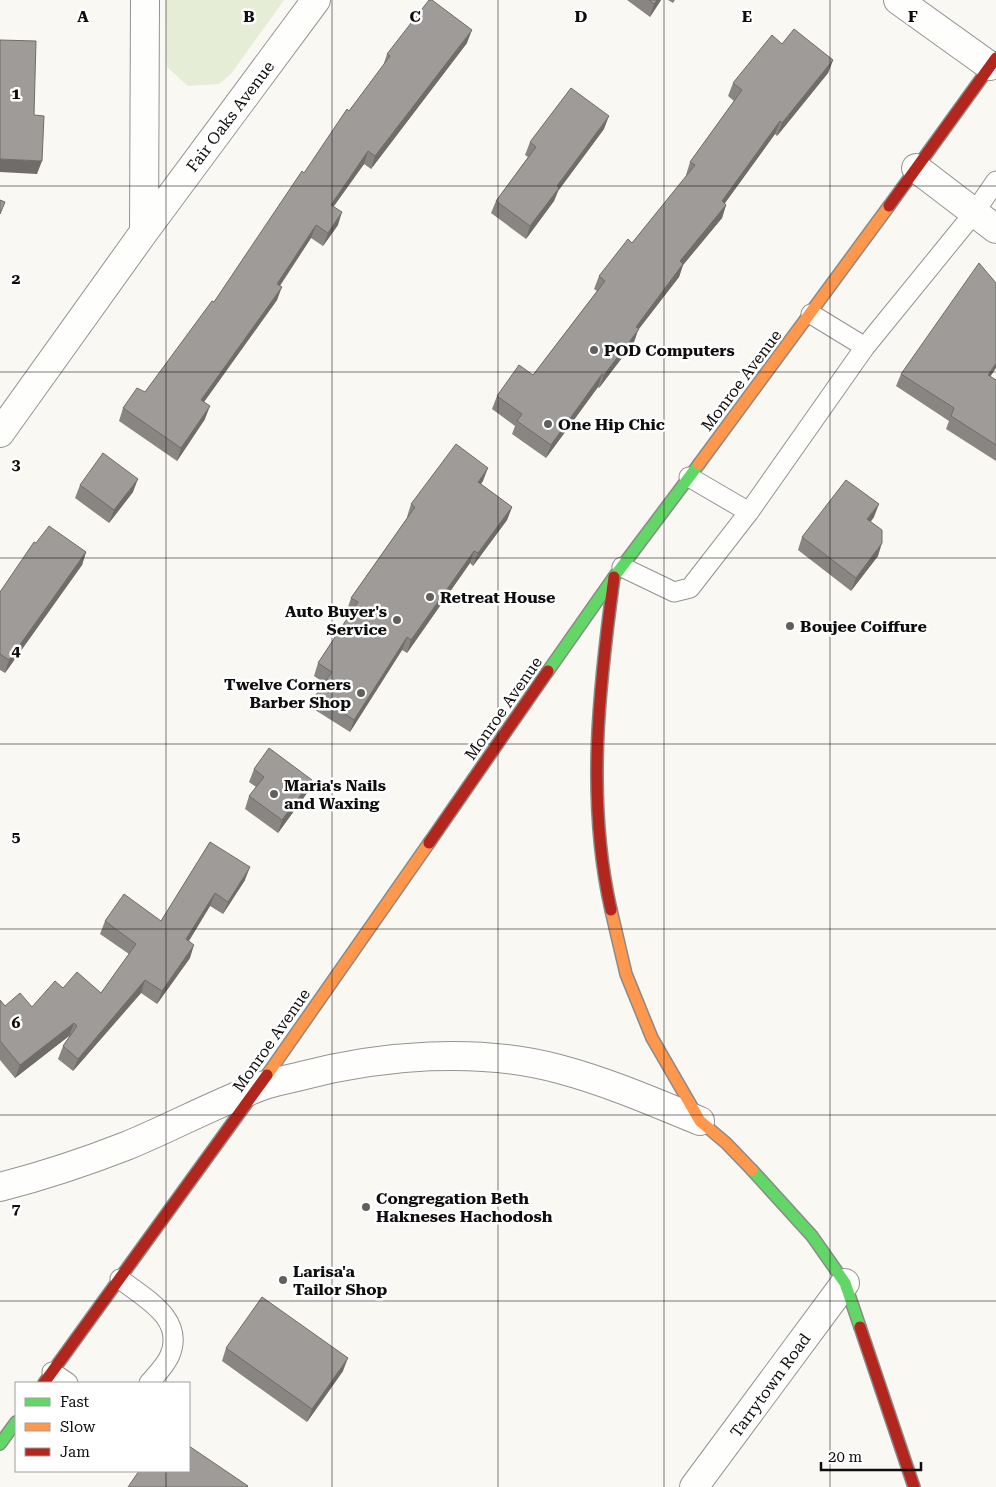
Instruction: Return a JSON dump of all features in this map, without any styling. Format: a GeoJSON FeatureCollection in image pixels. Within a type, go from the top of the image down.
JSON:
{"type":"FeatureCollection","features":[{"type":"Feature","properties":{"kind":"main road","name":"Monroe Avenue"},"geometry":{"type":"LineString","coordinates":[[48,1378],[259,1087],[618,572],[811,314],[993,62]]}},
{"type":"Feature","properties":{"kind":"main road"},"geometry":{"type":"LineString","coordinates":[[618,572],[600,683],[596,736],[599,828],[610,905],[626,974],[652,1038],[700,1121],[726,1144],[812,1236],[845,1283],[914,1487]]}},
{"type":"Feature","properties":{"kind":"main road"},"geometry":{"type":"LineString","coordinates":[[0,1444],[15,1423]]}},
{"type":"Feature","properties":{"kind":"street"},"geometry":{"type":"LineString","coordinates":[[144,232],[145,0]]}},
{"type":"Feature","properties":{"kind":"street","name":"Fair Oaks Avenue"},"geometry":{"type":"LineString","coordinates":[[0,433],[144,232],[316,0]]}},
{"type":"Feature","properties":{"kind":"street"},"geometry":{"type":"LineString","coordinates":[[898,0],[993,62]]}},
{"type":"Feature","properties":{"kind":"street"},"geometry":{"type":"LineString","coordinates":[[916,168],[996,230]]}},
{"type":"Feature","properties":{"kind":"street"},"geometry":{"type":"LineString","coordinates":[[0,1187],[32,1179],[126,1145],[259,1087],[344,1065],[381,1060],[452,1056],[523,1062],[557,1068],[627,1090],[700,1121]]}},
{"type":"Feature","properties":{"kind":"street","name":"Tarrytown Road"},"geometry":{"type":"LineString","coordinates":[[694,1487],[845,1283]]}},
{"type":"Feature","properties":{"kind":"lane"},"geometry":{"type":"LineString","coordinates":[[618,572],[674,592],[690,588],[749,512],[865,347],[974,213],[996,181]]}},
{"type":"Feature","properties":{"kind":"lane"},"geometry":{"type":"LineString","coordinates":[[811,314],[865,347]]}},
{"type":"Feature","properties":{"kind":"lane"},"geometry":{"type":"LineString","coordinates":[[689,477],[749,512]]}},
{"type":"Feature","properties":{"kind":"lane"},"geometry":{"type":"LineString","coordinates":[[120,1278],[164,1313],[172,1331],[173,1342],[170,1356],[150,1382]]}},
{"type":"Feature","properties":{"kind":"lane"},"geometry":{"type":"LineString","coordinates":[[48,1378],[64,1382]]}},
{"type":"Feature","properties":{"kind":"green space"},"geometry":{"type":"Polygon","coordinates":[[[166,0],[284,0],[231,74],[219,84],[188,86],[167,67],[166,0]]]}},
{"type":"Feature","properties":{"kind":"building"},"geometry":{"type":"Polygon","coordinates":[[[429,0],[432,0],[472,30],[375,156],[368,151],[331,205],[342,212],[328,233],[316,225],[277,284],[282,287],[201,400],[210,406],[181,448],[123,408],[137,388],[145,392],[212,301],[214,302],[302,171],[304,173],[347,109],[349,111],[390,56],[387,54],[429,0]]]}},
{"type":"Feature","properties":{"kind":"building"},"geometry":{"type":"Polygon","coordinates":[[[649,0],[657,0],[654,4],[649,0]]]}},
{"type":"Feature","properties":{"kind":"building"},"geometry":{"type":"Polygon","coordinates":[[[794,29],[833,60],[782,123],[780,121],[722,201],[726,205],[680,261],[683,264],[636,327],[639,329],[604,375],[602,374],[551,445],[517,421],[522,414],[497,396],[519,365],[533,375],[605,281],[599,276],[628,239],[632,243],[695,165],[690,162],[742,90],[733,83],[772,35],[782,44],[794,29]]]}},
{"type":"Feature","properties":{"kind":"building"},"geometry":{"type":"Polygon","coordinates":[[[0,40],[36,41],[34,115],[44,116],[42,161],[0,159],[0,40]]]}},
{"type":"Feature","properties":{"kind":"building"},"geometry":{"type":"Polygon","coordinates":[[[571,88],[609,116],[530,226],[496,201],[536,147],[530,142],[571,88]]]}},
{"type":"Feature","properties":{"kind":"building"},"geometry":{"type":"Polygon","coordinates":[[[0,200],[5,202],[0,214],[0,200]]]}},
{"type":"Feature","properties":{"kind":"building"},"geometry":{"type":"Polygon","coordinates":[[[979,263],[996,283],[996,363],[988,375],[996,380],[996,445],[951,416],[954,408],[901,374],[979,263]]]}},
{"type":"Feature","properties":{"kind":"building"},"geometry":{"type":"Polygon","coordinates":[[[456,444],[488,468],[478,482],[512,507],[478,553],[474,551],[411,640],[407,637],[354,720],[316,695],[332,672],[318,663],[358,602],[351,598],[415,507],[411,504],[456,444]]]}},
{"type":"Feature","properties":{"kind":"building"},"geometry":{"type":"Polygon","coordinates":[[[103,453],[138,479],[114,510],[80,485],[103,453]]]}},
{"type":"Feature","properties":{"kind":"building"},"geometry":{"type":"Polygon","coordinates":[[[846,480],[879,504],[867,519],[882,530],[882,543],[856,578],[802,537],[846,480]]]}},
{"type":"Feature","properties":{"kind":"building"},"geometry":{"type":"Polygon","coordinates":[[[49,526],[86,552],[9,660],[0,654],[0,592],[34,542],[36,543],[49,526]]]}},
{"type":"Feature","properties":{"kind":"building"},"geometry":{"type":"Polygon","coordinates":[[[269,748],[312,780],[282,820],[249,796],[264,777],[254,769],[269,748]]]}},
{"type":"Feature","properties":{"kind":"building"},"geometry":{"type":"Polygon","coordinates":[[[210,842],[250,867],[228,902],[215,893],[186,939],[194,945],[162,991],[145,980],[78,1059],[63,1046],[77,1026],[74,1023],[20,1065],[0,1041],[0,1000],[5,1006],[20,993],[32,1007],[55,981],[63,988],[77,972],[101,993],[136,944],[105,921],[124,894],[161,921],[210,842]]]}},
{"type":"Feature","properties":{"kind":"building"},"geometry":{"type":"Polygon","coordinates":[[[262,1297],[348,1358],[312,1409],[226,1348],[262,1297]]]}},
{"type":"Feature","properties":{"kind":"building"},"geometry":{"type":"Polygon","coordinates":[[[190,1447],[248,1486],[247,1487],[128,1487],[138,1472],[190,1472],[190,1447]]]}},
{"type":"Feature","properties":{"kind":"traffic: fast"},"geometry":{"type":"LineString","coordinates":[[548,671],[614,577],[699,464]]}},
{"type":"Feature","properties":{"kind":"traffic: fast"},"geometry":{"type":"LineString","coordinates":[[752,1170],[812,1236],[845,1283],[860,1327]]}},
{"type":"Feature","properties":{"kind":"traffic: fast"},"geometry":{"type":"LineString","coordinates":[[0,1444],[15,1423]]}},
{"type":"Feature","properties":{"kind":"traffic: slow"},"geometry":{"type":"LineString","coordinates":[[699,464],[889,206]]}},
{"type":"Feature","properties":{"kind":"traffic: slow"},"geometry":{"type":"LineString","coordinates":[[267,1075],[429,843]]}},
{"type":"Feature","properties":{"kind":"traffic: slow"},"geometry":{"type":"LineString","coordinates":[[611,910],[626,974],[652,1038],[700,1121],[726,1143],[752,1170]]}},
{"type":"Feature","properties":{"kind":"traffic: jam"},"geometry":{"type":"LineString","coordinates":[[889,206],[996,58]]}},
{"type":"Feature","properties":{"kind":"traffic: jam"},"geometry":{"type":"LineString","coordinates":[[611,910],[603,869],[597,785],[600,702],[614,577]]}},
{"type":"Feature","properties":{"kind":"traffic: jam"},"geometry":{"type":"LineString","coordinates":[[429,843],[548,671]]}},
{"type":"Feature","properties":{"kind":"traffic: jam"},"geometry":{"type":"LineString","coordinates":[[45,1382],[267,1075]]}},
{"type":"Feature","properties":{"kind":"traffic: jam"},"geometry":{"type":"LineString","coordinates":[[860,1327],[914,1487]]}},
{"type":"Feature","properties":{"kind":"place","name":"POD Computers"},"geometry":{"type":"Point","coordinates":[594,350]}},
{"type":"Feature","properties":{"kind":"place","name":"One Hip Chic"},"geometry":{"type":"Point","coordinates":[548,424]}},
{"type":"Feature","properties":{"kind":"place","name":"Retreat House"},"geometry":{"type":"Point","coordinates":[430,597]}},
{"type":"Feature","properties":{"kind":"place","name":"Auto Buyer's Service"},"geometry":{"type":"Point","coordinates":[397,620]}},
{"type":"Feature","properties":{"kind":"place","name":"Boujee Coiffure"},"geometry":{"type":"Point","coordinates":[790,626]}},
{"type":"Feature","properties":{"kind":"place","name":"Twelve Corners Barber Shop"},"geometry":{"type":"Point","coordinates":[361,693]}},
{"type":"Feature","properties":{"kind":"place","name":"Maria's Nails and Waxing"},"geometry":{"type":"Point","coordinates":[274,794]}},
{"type":"Feature","properties":{"kind":"place","name":"Congregation Beth Hakneses Hachodosh"},"geometry":{"type":"Point","coordinates":[366,1207]}},
{"type":"Feature","properties":{"kind":"place","name":"Larisa'a Tailor Shop"},"geometry":{"type":"Point","coordinates":[283,1280]}}]}
